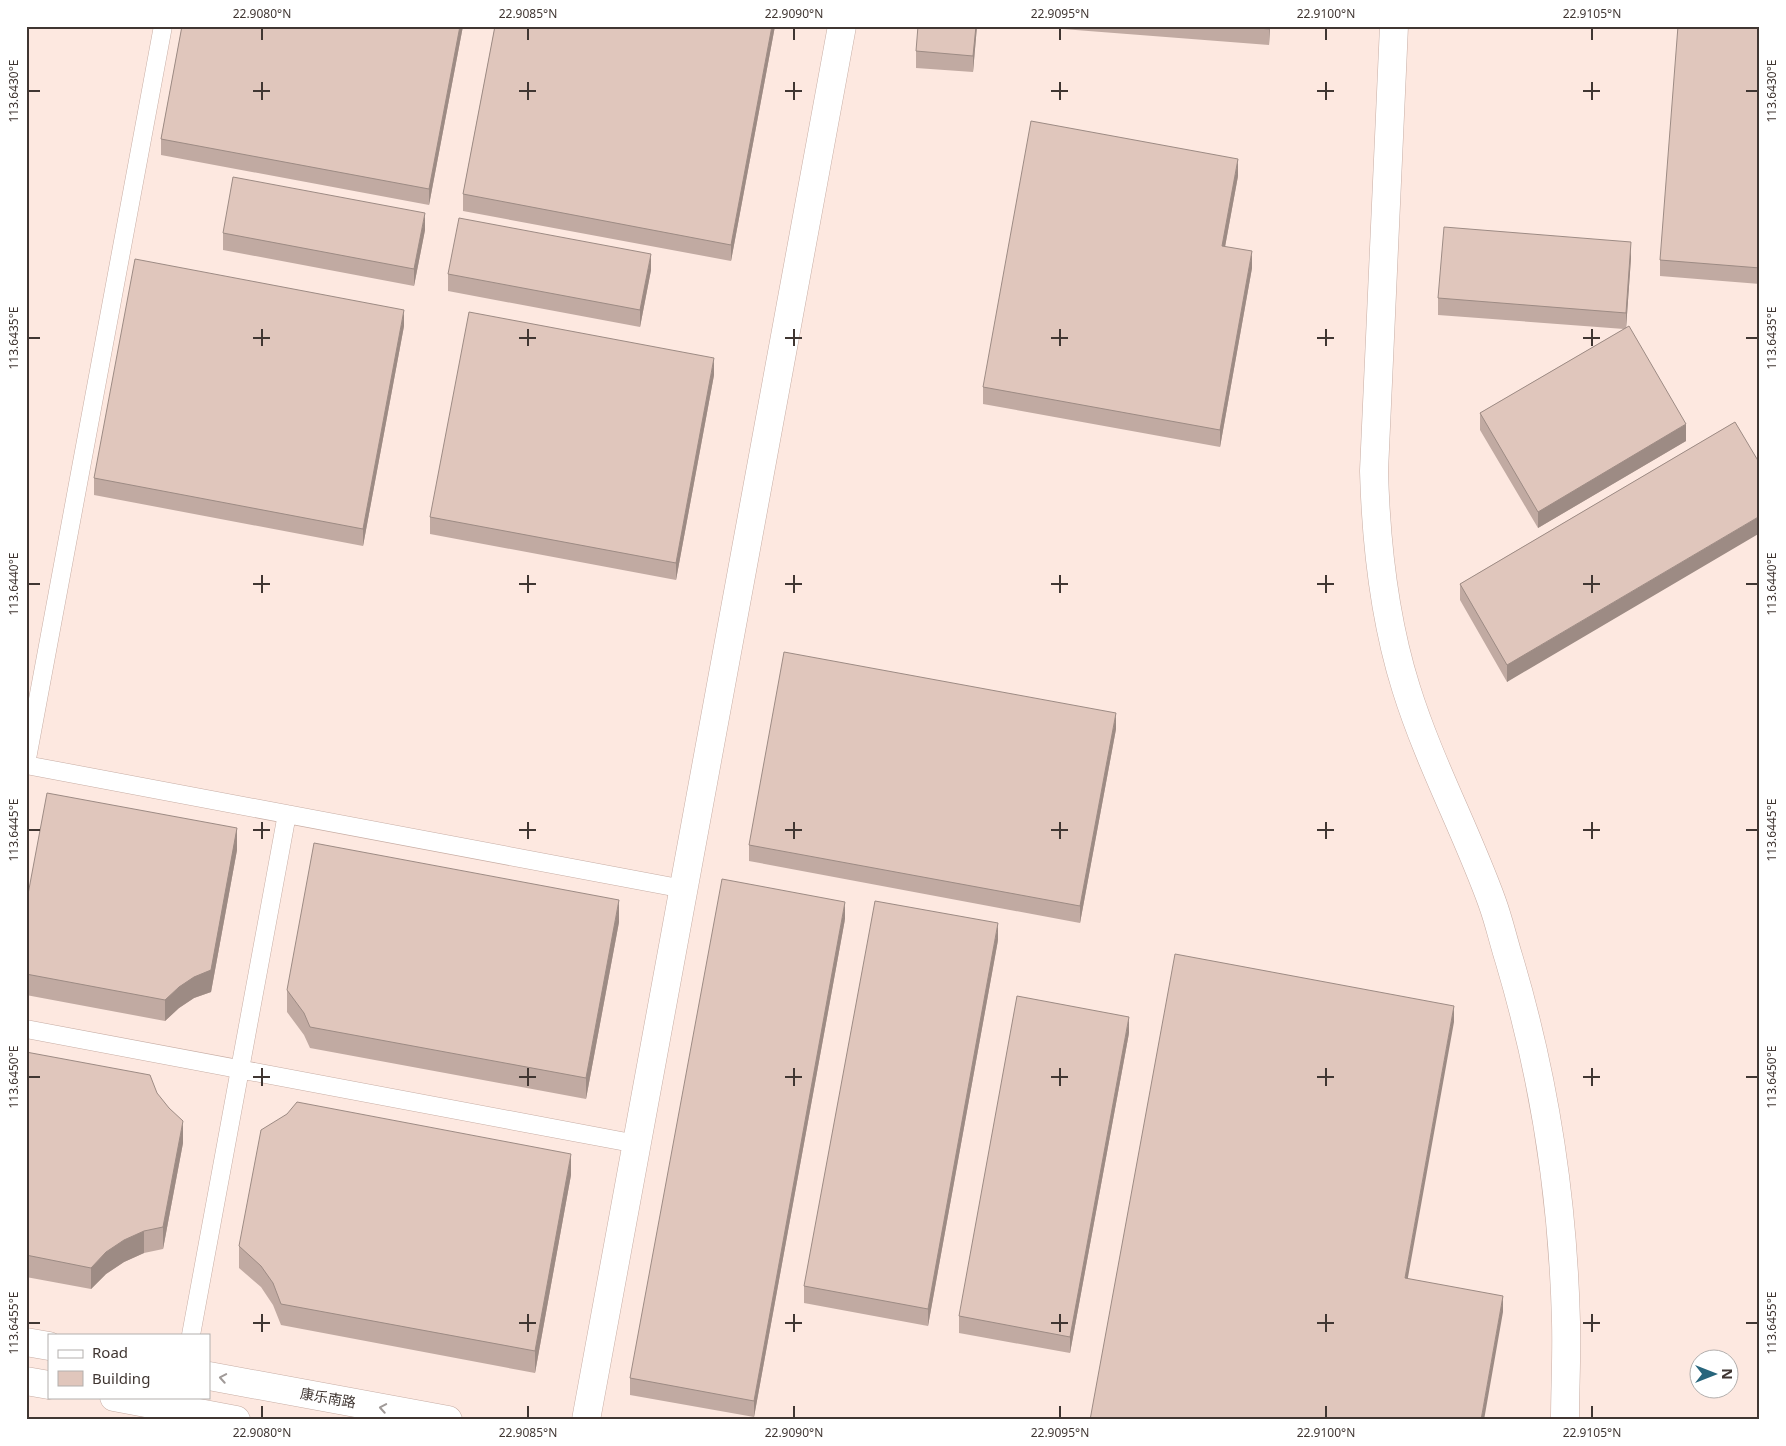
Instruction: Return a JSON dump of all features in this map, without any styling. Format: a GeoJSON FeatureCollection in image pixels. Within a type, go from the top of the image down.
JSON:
{"type":"FeatureCollection","features":[{"type":"Feature","properties":{"kind":"street"},"geometry":{"type":"LineString","coordinates":[[586,1420],[842,26]]}},
{"type":"Feature","properties":{"kind":"street"},"geometry":{"type":"LineString","coordinates":[[1394,26],[1374,471],[1381,575],[1391,632],[1406,688],[1426,743],[1492,903],[1522,1005],[1545,1110],[1560,1216],[1566,1322],[1565,1420]]}},
{"type":"Feature","properties":{"kind":"street"},"geometry":{"type":"LineString","coordinates":[[26,1342],[48,1346]]}},
{"type":"Feature","properties":{"kind":"street","name":"康乐南路"},"geometry":{"type":"LineString","coordinates":[[210,1376],[448,1420]]}},
{"type":"Feature","properties":{"kind":"street"},"geometry":{"type":"LineString","coordinates":[[26,1381],[48,1385]]}},
{"type":"Feature","properties":{"kind":"street"},"geometry":{"type":"LineString","coordinates":[[118,1398],[176,1414],[236,1420]]}},
{"type":"Feature","properties":{"kind":"lane"},"geometry":{"type":"LineString","coordinates":[[163,26],[26,765],[684,888]]}},
{"type":"Feature","properties":{"kind":"lane"},"geometry":{"type":"LineString","coordinates":[[191,1334],[287,814]]}},
{"type":"Feature","properties":{"kind":"lane"},"geometry":{"type":"LineString","coordinates":[[26,1029],[637,1144]]}},
{"type":"Feature","properties":{"kind":"building"},"geometry":{"type":"Polygon","coordinates":[[[182,26],[460,26],[429,189],[161,139],[182,26]]]}},
{"type":"Feature","properties":{"kind":"building"},"geometry":{"type":"Polygon","coordinates":[[[495,26],[772,26],[731,245],[463,194],[495,26]]]}},
{"type":"Feature","properties":{"kind":"building"},"geometry":{"type":"Polygon","coordinates":[[[918,26],[976,26],[973,56],[916,51],[918,26]]]}},
{"type":"Feature","properties":{"kind":"building"},"geometry":{"type":"Polygon","coordinates":[[[1237,26],[1269,26],[1269,29],[1237,26]]]}},
{"type":"Feature","properties":{"kind":"building"},"geometry":{"type":"Polygon","coordinates":[[[1678,26],[1760,26],[1760,268],[1660,260],[1678,26]]]}},
{"type":"Feature","properties":{"kind":"building"},"geometry":{"type":"Polygon","coordinates":[[[1031,121],[1238,159],[1222,246],[1252,251],[1220,430],[983,387],[1031,121]]]}},
{"type":"Feature","properties":{"kind":"building"},"geometry":{"type":"Polygon","coordinates":[[[233,177],[425,213],[414,269],[223,233],[233,177]]]}},
{"type":"Feature","properties":{"kind":"building"},"geometry":{"type":"Polygon","coordinates":[[[459,218],[651,254],[640,310],[448,274],[459,218]]]}},
{"type":"Feature","properties":{"kind":"building"},"geometry":{"type":"Polygon","coordinates":[[[1444,227],[1631,242],[1626,313],[1438,298],[1444,227]]]}},
{"type":"Feature","properties":{"kind":"building"},"geometry":{"type":"Polygon","coordinates":[[[135,259],[404,310],[363,529],[94,478],[135,259]]]}},
{"type":"Feature","properties":{"kind":"building"},"geometry":{"type":"Polygon","coordinates":[[[469,312],[714,358],[676,563],[430,517],[469,312]]]}},
{"type":"Feature","properties":{"kind":"building"},"geometry":{"type":"Polygon","coordinates":[[[1629,326],[1686,424],[1538,512],[1480,413],[1629,326]]]}},
{"type":"Feature","properties":{"kind":"building"},"geometry":{"type":"Polygon","coordinates":[[[1735,422],[1760,464],[1760,516],[1507,665],[1460,584],[1735,422]]]}},
{"type":"Feature","properties":{"kind":"building"},"geometry":{"type":"Polygon","coordinates":[[[784,652],[1116,713],[1080,906],[749,845],[784,652]]]}},
{"type":"Feature","properties":{"kind":"building"},"geometry":{"type":"Polygon","coordinates":[[[47,793],[237,828],[211,970],[194,977],[165,1000],[26,974],[26,905],[47,793]]]}},
{"type":"Feature","properties":{"kind":"building"},"geometry":{"type":"Polygon","coordinates":[[[314,843],[619,900],[586,1078],[310,1027],[304,1013],[287,990],[314,843]]]}},
{"type":"Feature","properties":{"kind":"building"},"geometry":{"type":"Polygon","coordinates":[[[722,879],[845,902],[754,1401],[630,1378],[722,879]]]}},
{"type":"Feature","properties":{"kind":"building"},"geometry":{"type":"Polygon","coordinates":[[[875,901],[998,923],[928,1309],[804,1286],[875,901]]]}},
{"type":"Feature","properties":{"kind":"building"},"geometry":{"type":"Polygon","coordinates":[[[1175,954],[1454,1006],[1405,1278],[1503,1296],[1481,1420],[1090,1420],[1175,954]]]}},
{"type":"Feature","properties":{"kind":"building"},"geometry":{"type":"Polygon","coordinates":[[[1017,996],[1129,1017],[1070,1337],[959,1316],[1017,996]]]}},
{"type":"Feature","properties":{"kind":"building"},"geometry":{"type":"Polygon","coordinates":[[[26,1052],[150,1075],[157,1093],[183,1121],[163,1227],[144,1231],[124,1240],[106,1252],[91,1268],[26,1255],[26,1052]]]}},
{"type":"Feature","properties":{"kind":"building"},"geometry":{"type":"Polygon","coordinates":[[[297,1102],[571,1154],[535,1351],[281,1304],[273,1283],[261,1266],[239,1246],[261,1130],[287,1114],[297,1102]]]}}]}
